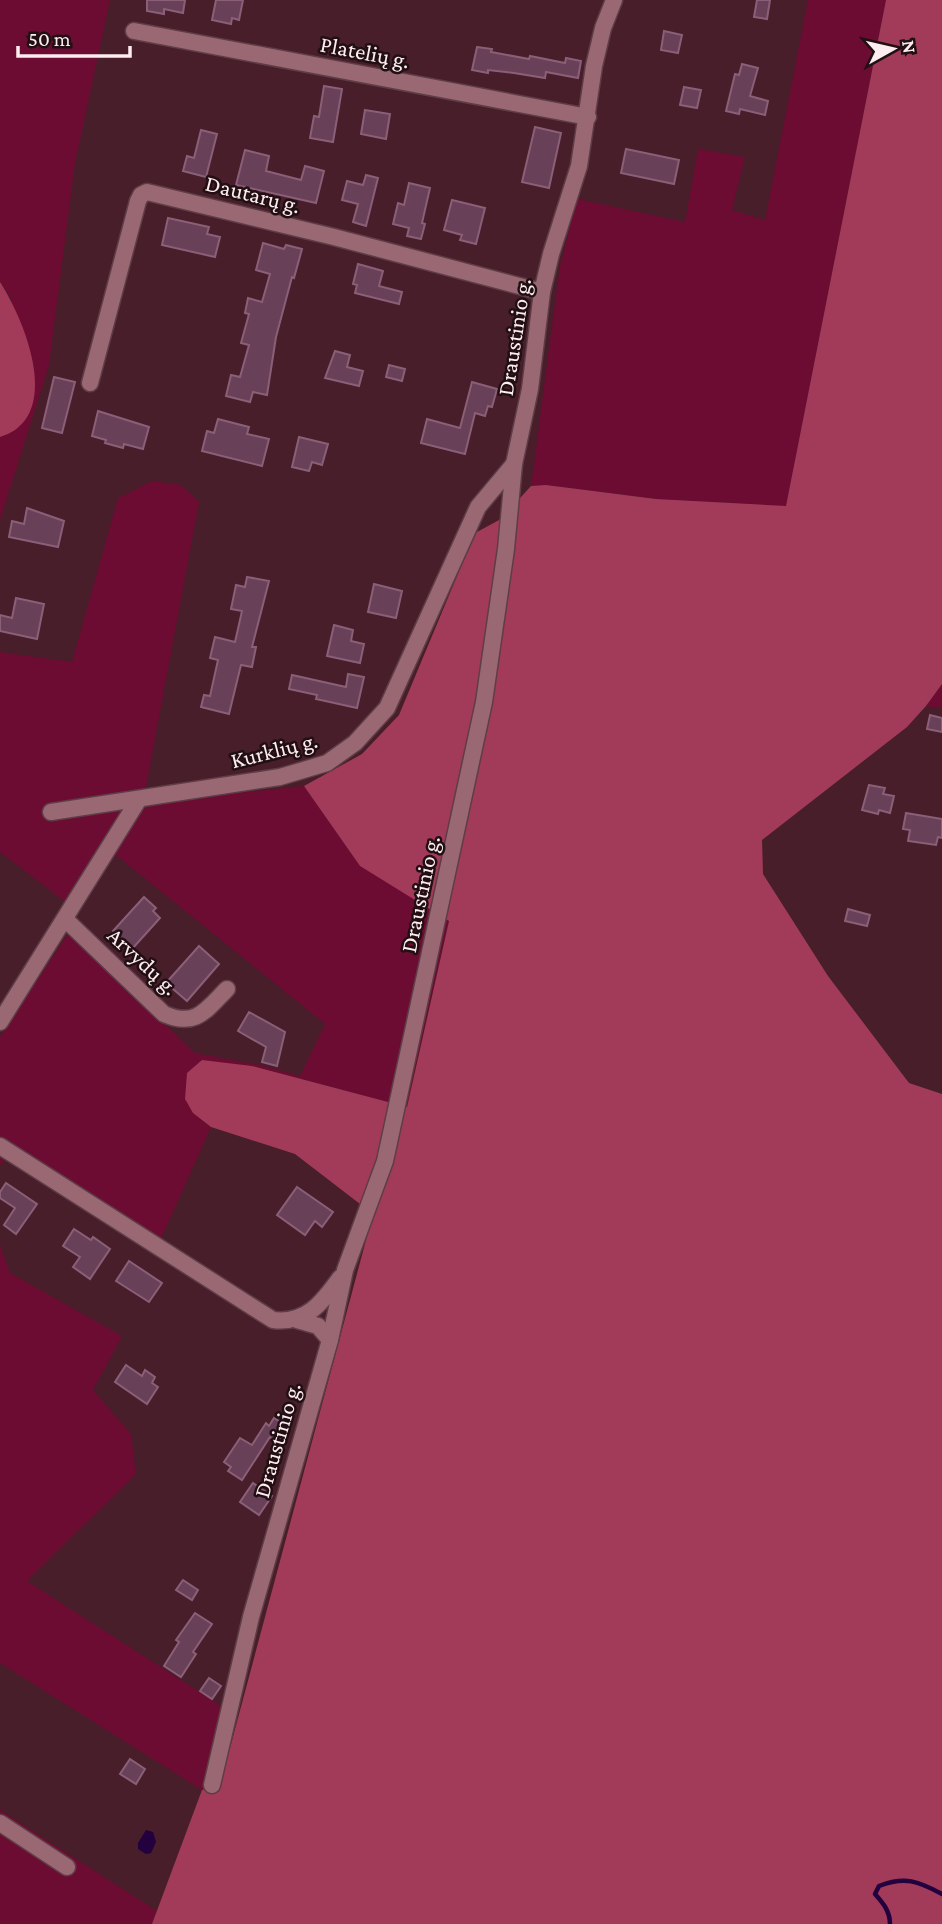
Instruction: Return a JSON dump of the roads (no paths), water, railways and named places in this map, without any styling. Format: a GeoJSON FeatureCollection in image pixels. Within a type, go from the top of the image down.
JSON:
{"type":"FeatureCollection","features":[{"type":"Feature","properties":{"kind":"street","name":"Draustinio g."},"geometry":{"type":"LineString","coordinates":[[212,1785],[251,1617],[330,1340],[345,1270],[385,1161],[484,702],[506,549],[514,464],[530,389],[542,292],[579,166],[594,66],[603,27],[614,0]]}},
{"type":"Feature","properties":{"kind":"street","name":"Platelių g."},"geometry":{"type":"LineString","coordinates":[[134,31],[588,117]]}},
{"type":"Feature","properties":{"kind":"street","name":"Dautarų g."},"geometry":{"type":"LineString","coordinates":[[90,383],[138,201],[141,195],[148,192],[334,237],[542,292]]}},
{"type":"Feature","properties":{"kind":"street","name":"Kurklių g."},"geometry":{"type":"LineString","coordinates":[[51,812],[280,777],[327,763],[355,743],[387,708],[478,507],[514,464]]}},
{"type":"Feature","properties":{"kind":"street"},"geometry":{"type":"LineString","coordinates":[[0,1022],[139,799]]}},
{"type":"Feature","properties":{"kind":"street","name":"Arvydų g."},"geometry":{"type":"LineString","coordinates":[[65,919],[164,1014],[177,1020],[189,1020],[201,1015],[227,989]]}},
{"type":"Feature","properties":{"kind":"street"},"geometry":{"type":"LineString","coordinates":[[0,1146],[273,1320],[297,1320],[318,1326],[330,1340]]}},
{"type":"Feature","properties":{"kind":"street"},"geometry":{"type":"LineString","coordinates":[[297,1320],[327,1296],[345,1270]]}},
{"type":"Feature","properties":{"kind":"street"},"geometry":{"type":"LineString","coordinates":[[0,1823],[67,1867]]}},
{"type":"Feature","properties":{"kind":"waterway"},"geometry":{"type":"LineString","coordinates":[[890,1924],[887,1911],[875,1894],[879,1886],[896,1881],[911,1881],[942,1894]]}}]}
